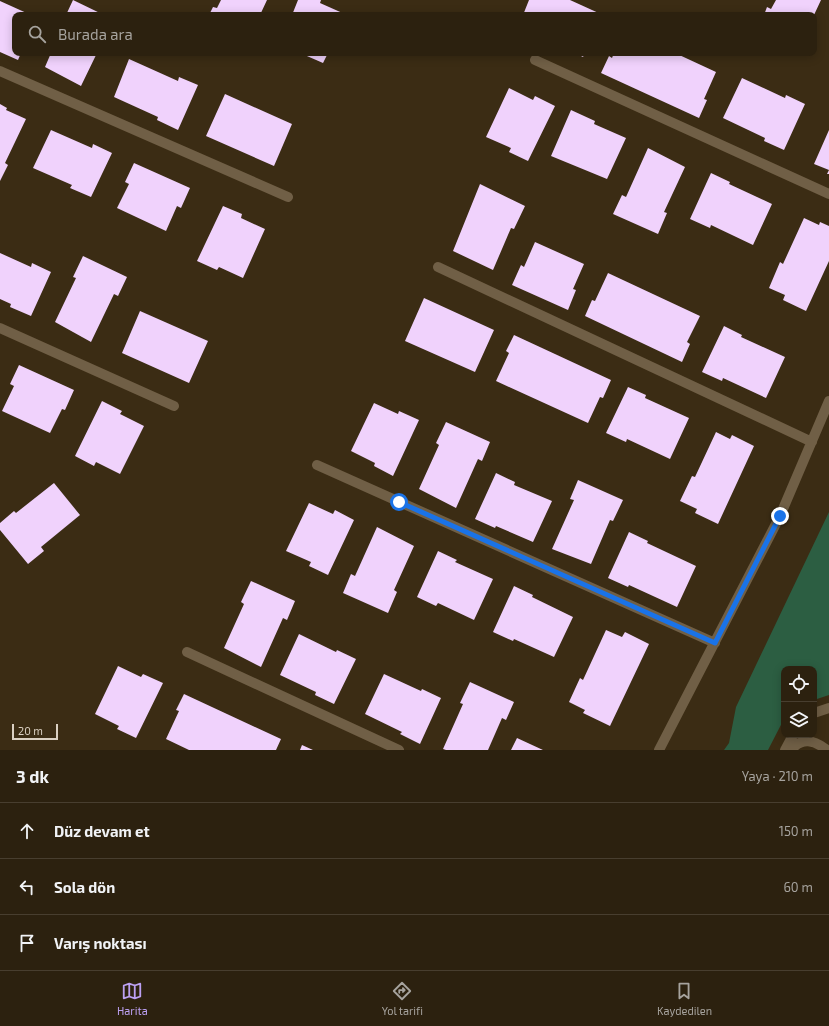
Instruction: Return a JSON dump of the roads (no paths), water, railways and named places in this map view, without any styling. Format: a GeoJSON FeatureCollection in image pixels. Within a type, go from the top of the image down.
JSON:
{"type":"FeatureCollection","features":[{"type":"Feature","properties":{"kind":"street"},"geometry":{"type":"LineString","coordinates":[[535,60],[829,194]]}},
{"type":"Feature","properties":{"kind":"street"},"geometry":{"type":"LineString","coordinates":[[0,72],[288,197]]}},
{"type":"Feature","properties":{"kind":"street"},"geometry":{"type":"LineString","coordinates":[[438,267],[812,442]]}},
{"type":"Feature","properties":{"kind":"street"},"geometry":{"type":"LineString","coordinates":[[0,328],[174,406]]}},
{"type":"Feature","properties":{"kind":"street"},"geometry":{"type":"LineString","coordinates":[[659,750],[780,516],[829,401]]}},
{"type":"Feature","properties":{"kind":"street"},"geometry":{"type":"LineString","coordinates":[[317,465],[715,643]]}},
{"type":"Feature","properties":{"kind":"street"},"geometry":{"type":"LineString","coordinates":[[187,652],[399,750]]}},
{"type":"Feature","properties":{"kind":"street"},"geometry":{"type":"LineString","coordinates":[[817,712],[829,708]]}},
{"type":"Feature","properties":{"kind":"street"},"geometry":{"type":"LineString","coordinates":[[785,750],[791,738]]}},
{"type":"Feature","properties":{"kind":"street"},"geometry":{"type":"LineString","coordinates":[[791,750],[797,743],[808,740],[819,743],[826,750]]}}]}
